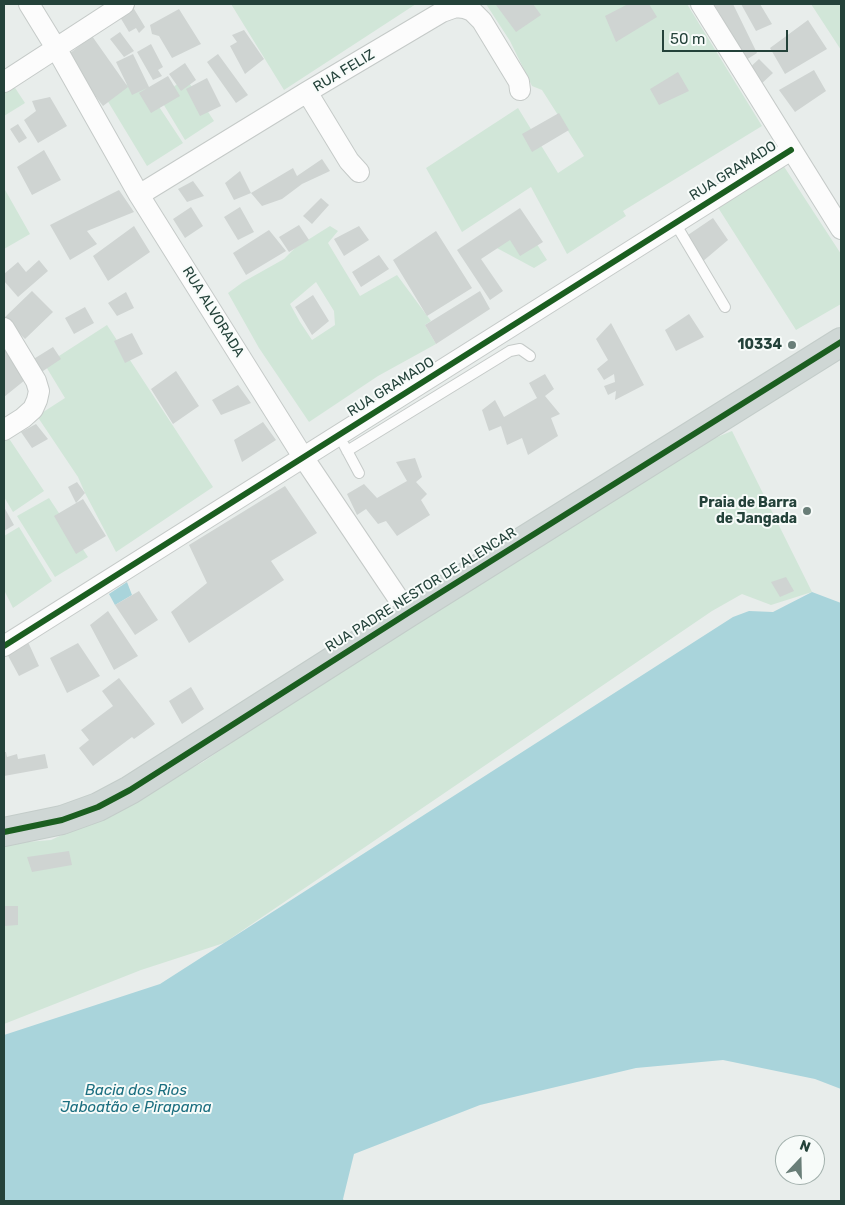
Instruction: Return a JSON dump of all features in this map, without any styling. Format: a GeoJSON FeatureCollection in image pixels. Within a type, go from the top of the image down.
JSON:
{"type":"FeatureCollection","features":[{"type":"Feature","properties":{"kind":"main road","name":"RUA PADRE NESTOR DE ALENCAR"},"geometry":{"type":"LineString","coordinates":[[11,829],[62,820],[98,807],[130,790],[408,612],[841,342]]}},
{"type":"Feature","properties":{"kind":"street","name":"RUA ALVORADA"},"geometry":{"type":"LineString","coordinates":[[29,4],[139,195],[303,457],[408,612]]}},
{"type":"Feature","properties":{"kind":"street"},"geometry":{"type":"LineString","coordinates":[[4,82],[124,4]]}},
{"type":"Feature","properties":{"kind":"street"},"geometry":{"type":"LineString","coordinates":[[701,4],[841,229]]}},
{"type":"Feature","properties":{"kind":"street","name":"RUA FELIZ"},"geometry":{"type":"LineString","coordinates":[[139,195],[307,92],[442,12],[456,7],[472,11],[482,22],[519,82],[520,90]]}},
{"type":"Feature","properties":{"kind":"street"},"geometry":{"type":"LineString","coordinates":[[307,92],[349,161],[359,172]]}},
{"type":"Feature","properties":{"kind":"street","name":"RUA GRAMADO"},"geometry":{"type":"LineString","coordinates":[[4,646],[303,457],[342,443],[675,223],[791,150]]}},
{"type":"Feature","properties":{"kind":"street"},"geometry":{"type":"LineString","coordinates":[[4,328],[36,381],[39,391],[33,409],[4,430]]}},
{"type":"Feature","properties":{"kind":"lane"},"geometry":{"type":"LineString","coordinates":[[675,223],[725,307]]}},
{"type":"Feature","properties":{"kind":"lane"},"geometry":{"type":"LineString","coordinates":[[359,474],[342,443],[510,351],[520,349],[530,356]]}},
{"type":"Feature","properties":{"kind":"green space"},"geometry":{"type":"Polygon","coordinates":[[[231,4],[416,4],[284,90],[231,4]]]}},
{"type":"Feature","properties":{"kind":"green space"},"geometry":{"type":"Polygon","coordinates":[[[486,4],[687,4],[762,126],[623,211],[626,216],[567,254],[531,187],[462,232],[426,168],[518,108],[558,173],[584,156],[542,90],[532,86],[510,41],[486,4]]]}},
{"type":"Feature","properties":{"kind":"green space"},"geometry":{"type":"Polygon","coordinates":[[[811,4],[841,4],[841,50],[811,4]]]}},
{"type":"Feature","properties":{"kind":"green space"},"geometry":{"type":"Polygon","coordinates":[[[4,71],[25,103],[4,116],[4,71]]]}},
{"type":"Feature","properties":{"kind":"green space"},"geometry":{"type":"Polygon","coordinates":[[[140,78],[183,143],[147,166],[104,95],[140,78]]]}},
{"type":"Feature","properties":{"kind":"green space"},"geometry":{"type":"Polygon","coordinates":[[[186,78],[214,121],[185,140],[159,97],[186,78]]]}},
{"type":"Feature","properties":{"kind":"green space"},"geometry":{"type":"Polygon","coordinates":[[[783,165],[841,254],[841,304],[796,330],[717,206],[783,165]]]}},
{"type":"Feature","properties":{"kind":"green space"},"geometry":{"type":"Polygon","coordinates":[[[4,188],[30,234],[4,249],[4,188]]]}},
{"type":"Feature","properties":{"kind":"green space"},"geometry":{"type":"Polygon","coordinates":[[[330,226],[338,231],[328,243],[360,296],[397,275],[431,321],[425,325],[436,344],[378,376],[309,422],[259,348],[228,293],[243,282],[284,259],[295,248],[330,226]],[[316,282],[290,304],[312,340],[335,325],[334,311],[316,282]]]}},
{"type":"Feature","properties":{"kind":"green space"},"geometry":{"type":"Polygon","coordinates":[[[516,229],[533,238],[547,260],[534,268],[495,247],[516,229]]]}},
{"type":"Feature","properties":{"kind":"green space"},"geometry":{"type":"Polygon","coordinates":[[[107,325],[213,487],[116,552],[78,477],[37,416],[65,398],[45,365],[107,325]]]}},
{"type":"Feature","properties":{"kind":"green space"},"geometry":{"type":"Polygon","coordinates":[[[732,431],[812,592],[771,605],[742,594],[712,611],[224,943],[141,970],[4,1024],[4,844],[51,840],[109,813],[203,762],[304,693],[710,440],[732,431]]]}},
{"type":"Feature","properties":{"kind":"green space"},"geometry":{"type":"Polygon","coordinates":[[[6,434],[44,491],[13,512],[4,497],[4,435],[6,434]]]}},
{"type":"Feature","properties":{"kind":"green space"},"geometry":{"type":"Polygon","coordinates":[[[49,498],[88,557],[55,577],[17,516],[49,498]]]}},
{"type":"Feature","properties":{"kind":"green space"},"geometry":{"type":"Polygon","coordinates":[[[19,527],[52,581],[13,608],[4,590],[4,536],[19,527]]]}},
{"type":"Feature","properties":{"kind":"water"},"geometry":{"type":"Polygon","coordinates":[[[127,582],[132,595],[115,605],[109,594],[127,582]]]}},
{"type":"Feature","properties":{"kind":"water","name":"Bacia dos Rios Jaboatão e Pirapama"},"geometry":{"type":"Polygon","coordinates":[[[812,592],[841,603],[841,1089],[815,1079],[723,1060],[636,1068],[480,1105],[354,1154],[344,1201],[4,1201],[4,1035],[160,984],[733,617],[749,611],[773,612],[812,592]]]}},
{"type":"Feature","properties":{"kind":"building"},"geometry":{"type":"Polygon","coordinates":[[[131,4],[145,27],[139,33],[136,28],[129,32],[117,12],[131,4]]]}},
{"type":"Feature","properties":{"kind":"building"},"geometry":{"type":"Polygon","coordinates":[[[497,4],[533,4],[541,15],[516,32],[497,4]]]}},
{"type":"Feature","properties":{"kind":"building"},"geometry":{"type":"Polygon","coordinates":[[[628,4],[649,4],[657,17],[616,42],[605,16],[628,4]]]}},
{"type":"Feature","properties":{"kind":"building"},"geometry":{"type":"Polygon","coordinates":[[[714,4],[733,4],[757,53],[746,60],[714,4]]]}},
{"type":"Feature","properties":{"kind":"building"},"geometry":{"type":"Polygon","coordinates":[[[741,4],[760,4],[772,24],[756,31],[741,4]]]}},
{"type":"Feature","properties":{"kind":"building"},"geometry":{"type":"Polygon","coordinates":[[[179,9],[201,44],[172,58],[159,36],[152,34],[150,25],[179,9]]]}},
{"type":"Feature","properties":{"kind":"building"},"geometry":{"type":"Polygon","coordinates":[[[808,20],[827,49],[785,74],[770,48],[808,20]]]}},
{"type":"Feature","properties":{"kind":"building"},"geometry":{"type":"Polygon","coordinates":[[[244,30],[264,59],[245,74],[230,46],[237,42],[232,35],[244,30]]]}},
{"type":"Feature","properties":{"kind":"building"},"geometry":{"type":"Polygon","coordinates":[[[120,32],[134,51],[124,57],[110,39],[120,32]]]}},
{"type":"Feature","properties":{"kind":"building"},"geometry":{"type":"Polygon","coordinates":[[[92,36],[128,87],[103,106],[65,57],[92,36]]]}},
{"type":"Feature","properties":{"kind":"building"},"geometry":{"type":"Polygon","coordinates":[[[151,44],[163,67],[158,70],[162,76],[153,80],[137,52],[151,44]]]}},
{"type":"Feature","properties":{"kind":"building"},"geometry":{"type":"Polygon","coordinates":[[[133,54],[149,87],[168,76],[180,96],[151,113],[139,93],[147,88],[132,95],[116,62],[133,54]]]}},
{"type":"Feature","properties":{"kind":"building"},"geometry":{"type":"Polygon","coordinates":[[[218,54],[248,95],[236,103],[207,62],[218,54]]]}},
{"type":"Feature","properties":{"kind":"building"},"geometry":{"type":"Polygon","coordinates":[[[759,59],[773,73],[760,85],[746,71],[759,59]]]}},
{"type":"Feature","properties":{"kind":"building"},"geometry":{"type":"Polygon","coordinates":[[[185,63],[196,80],[181,91],[169,74],[185,63]]]}},
{"type":"Feature","properties":{"kind":"building"},"geometry":{"type":"Polygon","coordinates":[[[814,70],[826,91],[795,112],[779,90],[814,70]]]}},
{"type":"Feature","properties":{"kind":"building"},"geometry":{"type":"Polygon","coordinates":[[[678,72],[689,91],[659,105],[650,89],[678,72]]]}},
{"type":"Feature","properties":{"kind":"building"},"geometry":{"type":"Polygon","coordinates":[[[207,78],[221,106],[200,116],[186,89],[207,78]]]}},
{"type":"Feature","properties":{"kind":"building"},"geometry":{"type":"Polygon","coordinates":[[[50,97],[67,126],[38,143],[24,120],[36,111],[32,101],[50,97]]]}},
{"type":"Feature","properties":{"kind":"building"},"geometry":{"type":"Polygon","coordinates":[[[559,113],[569,130],[532,152],[522,134],[559,113]]]}},
{"type":"Feature","properties":{"kind":"building"},"geometry":{"type":"Polygon","coordinates":[[[18,124],[27,138],[19,143],[10,129],[18,124]]]}},
{"type":"Feature","properties":{"kind":"building"},"geometry":{"type":"Polygon","coordinates":[[[44,150],[61,180],[32,195],[17,167],[44,150]]]}},
{"type":"Feature","properties":{"kind":"building"},"geometry":{"type":"Polygon","coordinates":[[[322,159],[330,171],[302,184],[282,199],[262,206],[251,193],[293,168],[297,176],[322,159]]]}},
{"type":"Feature","properties":{"kind":"building"},"geometry":{"type":"Polygon","coordinates":[[[240,171],[251,193],[234,200],[225,183],[240,171]]]}},
{"type":"Feature","properties":{"kind":"building"},"geometry":{"type":"Polygon","coordinates":[[[193,181],[204,196],[187,202],[178,189],[193,181]]]}},
{"type":"Feature","properties":{"kind":"building"},"geometry":{"type":"Polygon","coordinates":[[[119,190],[134,212],[87,231],[97,244],[70,260],[50,225],[119,190]]]}},
{"type":"Feature","properties":{"kind":"building"},"geometry":{"type":"Polygon","coordinates":[[[321,198],[329,205],[312,224],[303,216],[321,198]]]}},
{"type":"Feature","properties":{"kind":"building"},"geometry":{"type":"Polygon","coordinates":[[[191,207],[203,226],[185,238],[173,219],[191,207]]]}},
{"type":"Feature","properties":{"kind":"building"},"geometry":{"type":"Polygon","coordinates":[[[240,207],[254,232],[238,240],[224,217],[240,207]]]}},
{"type":"Feature","properties":{"kind":"building"},"geometry":{"type":"Polygon","coordinates":[[[520,208],[543,242],[520,256],[510,240],[481,259],[503,291],[490,300],[457,250],[520,208]]]}},
{"type":"Feature","properties":{"kind":"building"},"geometry":{"type":"Polygon","coordinates":[[[713,218],[728,240],[702,262],[685,237],[713,218]]]}},
{"type":"Feature","properties":{"kind":"building"},"geometry":{"type":"Polygon","coordinates":[[[299,225],[309,240],[289,252],[279,237],[299,225]]]}},
{"type":"Feature","properties":{"kind":"building"},"geometry":{"type":"Polygon","coordinates":[[[134,226],[150,252],[108,281],[93,256],[134,226]]]}},
{"type":"Feature","properties":{"kind":"building"},"geometry":{"type":"Polygon","coordinates":[[[359,226],[369,240],[344,256],[334,239],[359,226]]]}},
{"type":"Feature","properties":{"kind":"building"},"geometry":{"type":"Polygon","coordinates":[[[269,230],[286,251],[246,275],[233,253],[269,230]]]}},
{"type":"Feature","properties":{"kind":"building"},"geometry":{"type":"Polygon","coordinates":[[[436,231],[472,288],[427,316],[393,260],[436,231]]]}},
{"type":"Feature","properties":{"kind":"building"},"geometry":{"type":"Polygon","coordinates":[[[379,255],[389,269],[361,287],[352,272],[379,255]]]}},
{"type":"Feature","properties":{"kind":"building"},"geometry":{"type":"Polygon","coordinates":[[[39,260],[48,271],[18,297],[4,281],[4,274],[18,262],[26,272],[39,260]]]}},
{"type":"Feature","properties":{"kind":"building"},"geometry":{"type":"Polygon","coordinates":[[[32,291],[53,312],[25,339],[4,318],[32,291]]]}},
{"type":"Feature","properties":{"kind":"building"},"geometry":{"type":"Polygon","coordinates":[[[480,291],[490,309],[436,344],[425,325],[480,291]]]}},
{"type":"Feature","properties":{"kind":"building"},"geometry":{"type":"Polygon","coordinates":[[[126,292],[134,308],[117,316],[108,303],[126,292]]]}},
{"type":"Feature","properties":{"kind":"building"},"geometry":{"type":"Polygon","coordinates":[[[313,295],[329,321],[312,335],[295,307],[313,295]]]}},
{"type":"Feature","properties":{"kind":"building"},"geometry":{"type":"Polygon","coordinates":[[[85,307],[94,323],[74,334],[65,318],[85,307]]]}},
{"type":"Feature","properties":{"kind":"building"},"geometry":{"type":"Polygon","coordinates":[[[689,314],[704,337],[676,351],[665,330],[689,314]]]}},
{"type":"Feature","properties":{"kind":"building"},"geometry":{"type":"Polygon","coordinates":[[[611,323],[644,385],[615,400],[616,391],[608,395],[604,386],[615,382],[614,374],[604,380],[597,369],[608,360],[596,339],[611,323]]]}},
{"type":"Feature","properties":{"kind":"building"},"geometry":{"type":"Polygon","coordinates":[[[132,333],[143,354],[125,363],[114,341],[132,333]]]}},
{"type":"Feature","properties":{"kind":"building"},"geometry":{"type":"Polygon","coordinates":[[[4,346],[25,380],[4,397],[4,346]]]}},
{"type":"Feature","properties":{"kind":"building"},"geometry":{"type":"Polygon","coordinates":[[[53,347],[61,359],[40,373],[32,360],[53,347]]]}},
{"type":"Feature","properties":{"kind":"building"},"geometry":{"type":"Polygon","coordinates":[[[176,371],[199,406],[173,424],[151,389],[176,371]]]}},
{"type":"Feature","properties":{"kind":"building"},"geometry":{"type":"Polygon","coordinates":[[[545,374],[554,389],[545,396],[560,414],[551,418],[558,436],[528,455],[522,438],[507,445],[501,426],[489,431],[482,410],[495,400],[504,417],[537,398],[529,383],[545,374]]]}},
{"type":"Feature","properties":{"kind":"building"},"geometry":{"type":"Polygon","coordinates":[[[238,385],[251,403],[221,415],[212,400],[238,385]]]}},
{"type":"Feature","properties":{"kind":"building"},"geometry":{"type":"Polygon","coordinates":[[[263,422],[276,440],[242,462],[234,440],[263,422]]]}},
{"type":"Feature","properties":{"kind":"building"},"geometry":{"type":"Polygon","coordinates":[[[36,424],[48,439],[32,448],[21,432],[36,424]]]}},
{"type":"Feature","properties":{"kind":"building"},"geometry":{"type":"Polygon","coordinates":[[[415,458],[422,477],[416,482],[427,494],[421,500],[430,515],[397,536],[386,521],[378,524],[366,509],[357,515],[347,494],[364,484],[377,498],[407,481],[396,462],[415,458]]]}},
{"type":"Feature","properties":{"kind":"building"},"geometry":{"type":"Polygon","coordinates":[[[77,482],[85,493],[76,503],[68,487],[77,482]]]}},
{"type":"Feature","properties":{"kind":"building"},"geometry":{"type":"Polygon","coordinates":[[[285,486],[317,533],[271,561],[284,580],[189,643],[171,612],[207,583],[189,545],[285,486]]]}},
{"type":"Feature","properties":{"kind":"building"},"geometry":{"type":"Polygon","coordinates":[[[83,499],[106,536],[76,554],[54,516],[83,499]]]}},
{"type":"Feature","properties":{"kind":"building"},"geometry":{"type":"Polygon","coordinates":[[[4,507],[14,525],[4,531],[4,507]]]}},
{"type":"Feature","properties":{"kind":"building"},"geometry":{"type":"Polygon","coordinates":[[[786,577],[794,591],[780,597],[771,582],[786,577]]]}},
{"type":"Feature","properties":{"kind":"building"},"geometry":{"type":"Polygon","coordinates":[[[139,591],[158,620],[135,635],[115,605],[139,591]]]}},
{"type":"Feature","properties":{"kind":"building"},"geometry":{"type":"Polygon","coordinates":[[[108,611],[138,656],[114,670],[90,625],[108,611]]]}},
{"type":"Feature","properties":{"kind":"building"},"geometry":{"type":"Polygon","coordinates":[[[28,642],[39,666],[19,676],[6,652],[28,642]]]}},
{"type":"Feature","properties":{"kind":"building"},"geometry":{"type":"Polygon","coordinates":[[[78,643],[100,676],[67,693],[50,658],[78,643]]]}},
{"type":"Feature","properties":{"kind":"building"},"geometry":{"type":"Polygon","coordinates":[[[119,678],[155,724],[134,739],[132,737],[93,766],[79,748],[89,740],[81,730],[113,706],[102,691],[119,678]]]}},
{"type":"Feature","properties":{"kind":"building"},"geometry":{"type":"Polygon","coordinates":[[[191,687],[204,709],[182,724],[169,701],[191,687]]]}},
{"type":"Feature","properties":{"kind":"building"},"geometry":{"type":"Polygon","coordinates":[[[4,752],[6,752],[7,757],[17,754],[18,759],[45,754],[48,768],[4,776],[4,752]]]}},
{"type":"Feature","properties":{"kind":"building"},"geometry":{"type":"Polygon","coordinates":[[[69,851],[72,865],[32,872],[27,857],[69,851]]]}},
{"type":"Feature","properties":{"kind":"building"},"geometry":{"type":"Polygon","coordinates":[[[4,906],[18,906],[18,925],[4,926],[4,906]]]}},
{"type":"Feature","properties":{"kind":"cycle path"},"geometry":{"type":"LineString","coordinates":[[4,646],[791,150]]}},
{"type":"Feature","properties":{"kind":"cycle path"},"geometry":{"type":"LineString","coordinates":[[4,832],[62,820],[98,807],[130,790],[408,613],[841,342]]}},
{"type":"Feature","properties":{"kind":"place","name":"10334"},"geometry":{"type":"Point","coordinates":[792,345]}},
{"type":"Feature","properties":{"kind":"place","name":"Praia de Barra de Jangada"},"geometry":{"type":"Point","coordinates":[807,511]}}]}
